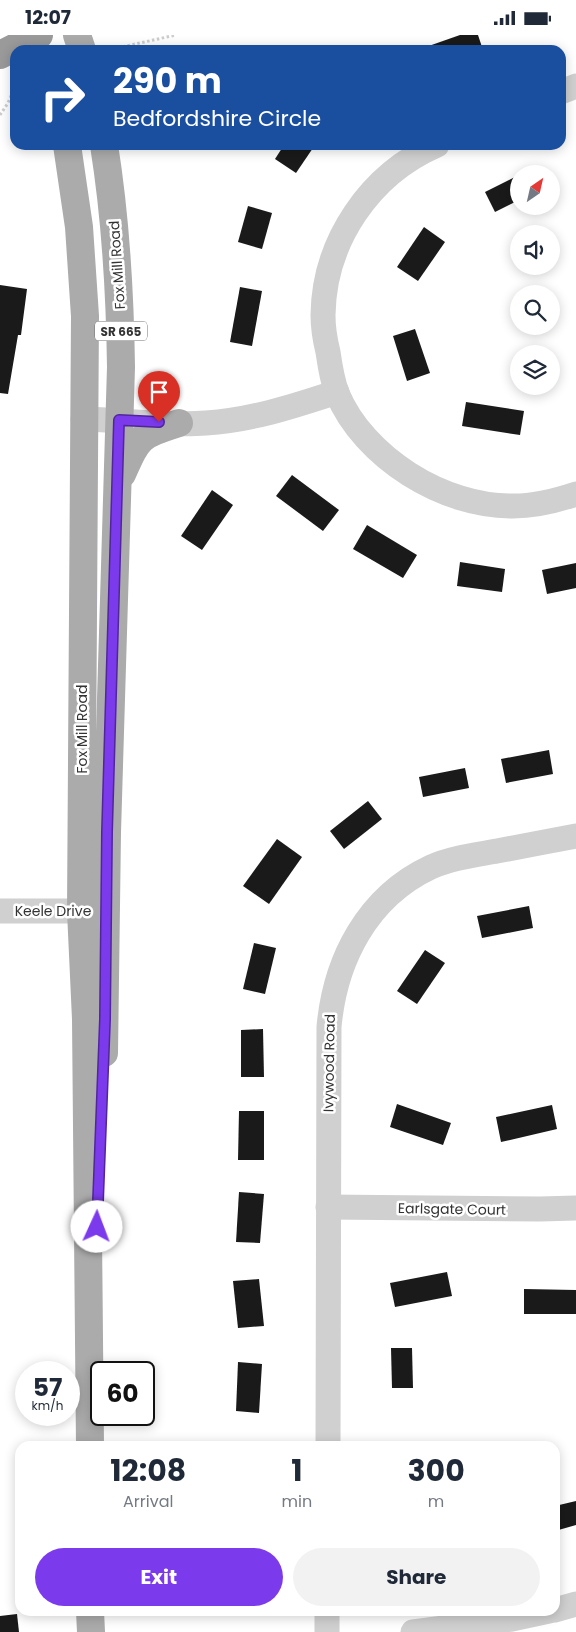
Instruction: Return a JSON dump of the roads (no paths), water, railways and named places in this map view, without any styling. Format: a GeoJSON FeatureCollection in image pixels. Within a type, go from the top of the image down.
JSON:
{"type":"FeatureCollection","features":[{"type":"Feature","properties":{"kind":"highway"},"geometry":{"type":"LineString","coordinates":[[20,45],[40,35]]}},
{"type":"Feature","properties":{"kind":"main road","name":"Fox Mill Road"},"geometry":{"type":"LineString","coordinates":[[68,150],[79,227],[85,316],[84,419],[93,911]]}},
{"type":"Feature","properties":{"kind":"main road","name":"Fox Mill Road"},"geometry":{"type":"LineString","coordinates":[[90,1441],[86,1019],[117,485],[121,367],[120,292],[114,218],[105,150]]}},
{"type":"Feature","properties":{"kind":"main road"},"geometry":{"type":"LineString","coordinates":[[117,485],[134,446],[148,434],[179,423]]}},
{"type":"Feature","properties":{"kind":"main road"},"geometry":{"type":"LineString","coordinates":[[90,1616],[90,1632]]}},
{"type":"Feature","properties":{"kind":"street"},"geometry":{"type":"LineString","coordinates":[[427,150],[396,169],[370,193],[350,220],[335,250],[326,282],[323,314],[331,372],[337,392],[346,412],[368,440],[382,454],[414,477],[432,487],[470,501],[512,506],[542,503],[576,494]]}},
{"type":"Feature","properties":{"kind":"street"},"geometry":{"type":"LineString","coordinates":[[84,419],[207,423],[245,418],[283,409],[337,392]]}},
{"type":"Feature","properties":{"kind":"street","name":"Ivywood Road"},"geometry":{"type":"LineString","coordinates":[[328,1441],[329,1047],[330,1009],[339,971],[353,941],[386,898],[407,881],[431,867],[459,858],[576,837]]}},
{"type":"Feature","properties":{"kind":"street","name":"Keele Drive"},"geometry":{"type":"LineString","coordinates":[[0,911],[93,911]]}},
{"type":"Feature","properties":{"kind":"street","name":"Earlsgate Court"},"geometry":{"type":"LineString","coordinates":[[328,1207],[576,1208]]}},
{"type":"Feature","properties":{"kind":"street"},"geometry":{"type":"LineString","coordinates":[[560,1609],[576,1604]]}},
{"type":"Feature","properties":{"kind":"street"},"geometry":{"type":"LineString","coordinates":[[327,1616],[327,1632]]}},
{"type":"Feature","properties":{"kind":"street"},"geometry":{"type":"LineString","coordinates":[[413,1632],[526,1616]]}}]}
